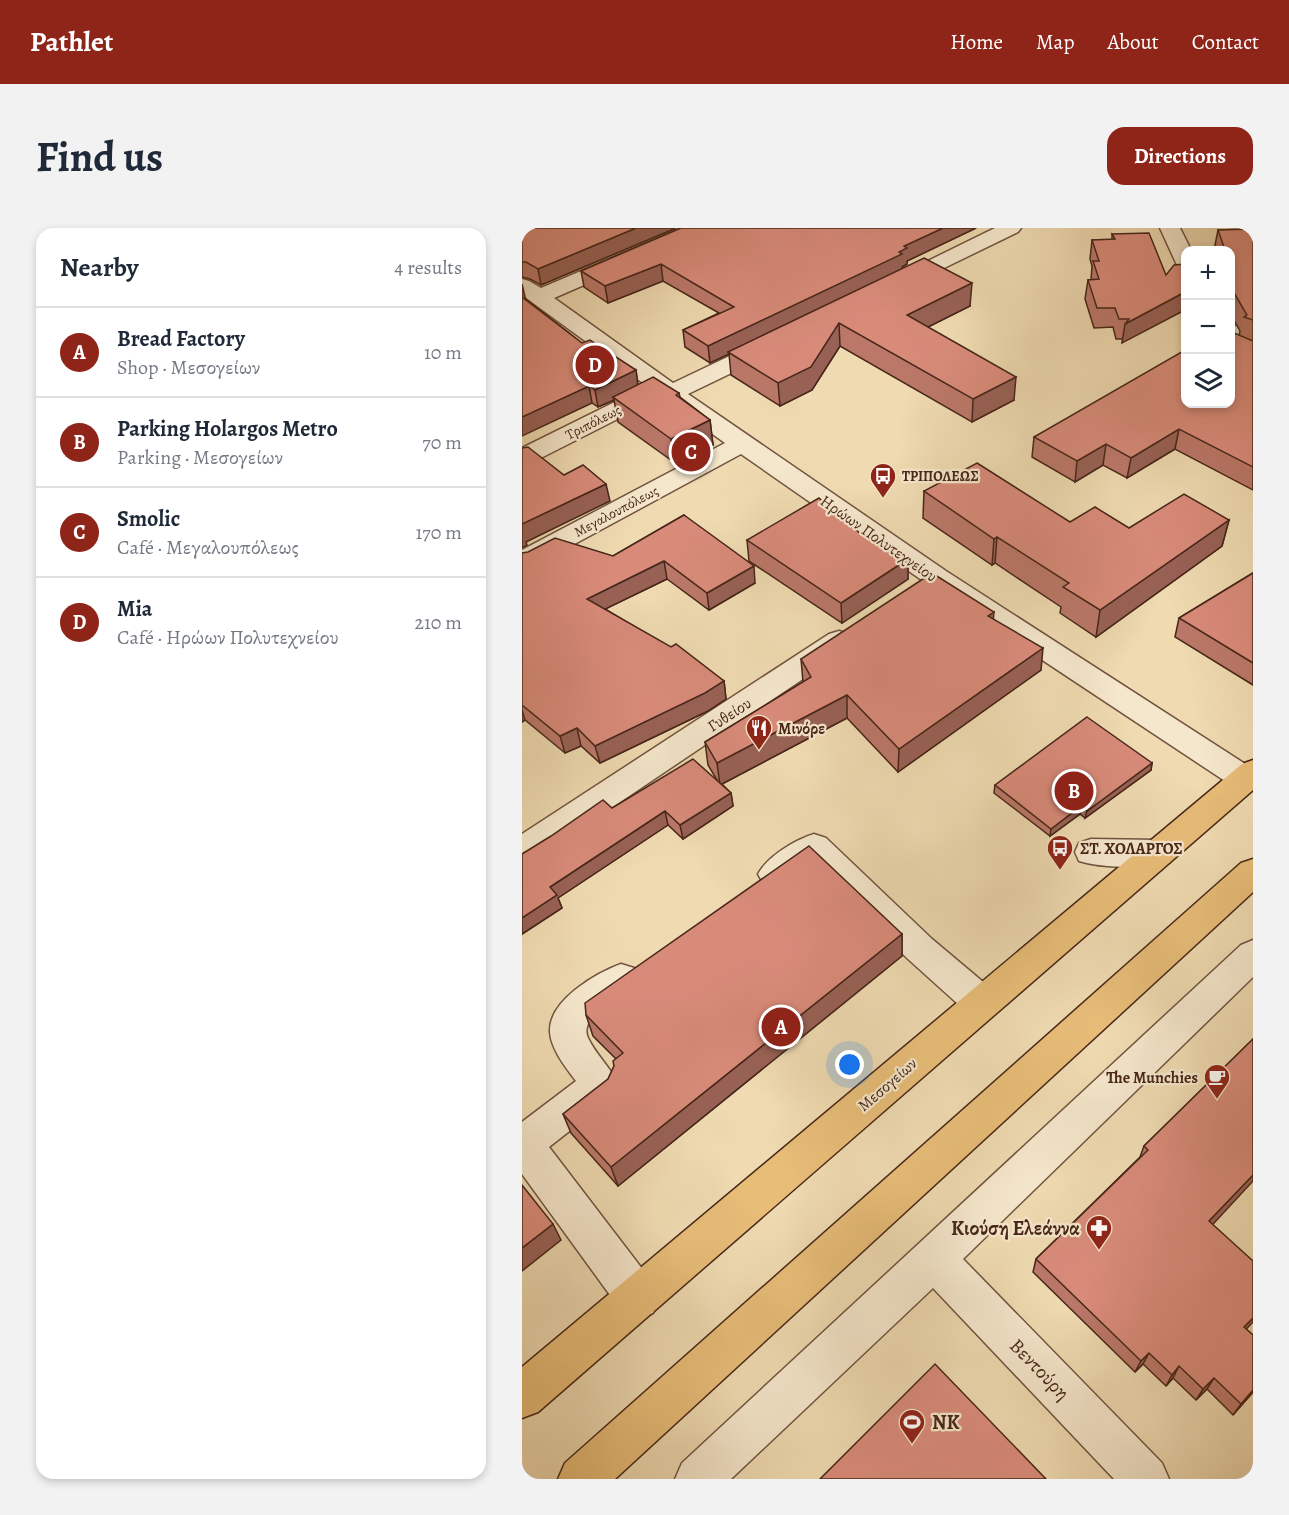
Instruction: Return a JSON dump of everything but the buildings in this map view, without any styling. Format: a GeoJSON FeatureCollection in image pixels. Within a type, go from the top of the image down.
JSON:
{"type":"FeatureCollection","features":[{"type":"Feature","properties":{"kind":"main road","name":"Μεσογείων"},"geometry":{"type":"LineString","coordinates":[[522,1396],[1158,853],[1250,786]]}},
{"type":"Feature","properties":{"kind":"main road"},"geometry":{"type":"LineString","coordinates":[[581,1479],[1251,868]]}},
{"type":"Feature","properties":{"kind":"street"},"geometry":{"type":"LineString","coordinates":[[531,291],[699,228]]}},
{"type":"Feature","properties":{"kind":"street"},"geometry":{"type":"LineString","coordinates":[[874,295],[1011,228]]}},
{"type":"Feature","properties":{"kind":"street"},"geometry":{"type":"LineString","coordinates":[[1170,228],[1181,254]]}},
{"type":"Feature","properties":{"kind":"street","name":"Ηρώων Πολυτεχνείου"},"geometry":{"type":"LineString","coordinates":[[531,291],[669,389],[926,584],[1250,786]]}},
{"type":"Feature","properties":{"kind":"street"},"geometry":{"type":"LineString","coordinates":[[1235,333],[1253,330]]}},
{"type":"Feature","properties":{"kind":"street","name":"Τριπόλεως"},"geometry":{"type":"LineString","coordinates":[[522,458],[789,336]]}},
{"type":"Feature","properties":{"kind":"street"},"geometry":{"type":"LineString","coordinates":[[1235,344],[1253,353]]}},
{"type":"Feature","properties":{"kind":"street","name":"Μεγαλουπόλεως"},"geometry":{"type":"LineString","coordinates":[[522,561],[742,444]]}},
{"type":"Feature","properties":{"kind":"street","name":"Γυθείου"},"geometry":{"type":"LineString","coordinates":[[522,850],[867,623]]}},
{"type":"Feature","properties":{"kind":"street"},"geometry":{"type":"LineString","coordinates":[[745,894],[814,847],[920,949],[982,1003]]}},
{"type":"Feature","properties":{"kind":"street"},"geometry":{"type":"LineString","coordinates":[[1091,852],[1158,853]]}},
{"type":"Feature","properties":{"kind":"street"},"geometry":{"type":"LineString","coordinates":[[698,1479],[934,1259],[1253,955]]}},
{"type":"Feature","properties":{"kind":"street"},"geometry":{"type":"LineString","coordinates":[[638,1298],[524,1144],[600,1085],[570,1040],[572,1018],[577,1009],[646,962]]}},
{"type":"Feature","properties":{"kind":"street","name":"Βεντούρη"},"geometry":{"type":"LineString","coordinates":[[934,1259],[1146,1479]]}},
{"type":"Feature","properties":{"kind":"place","name":"Mia"},"geometry":{"type":"Point","coordinates":[595,365]}},
{"type":"Feature","properties":{"kind":"place","name":"Smolic"},"geometry":{"type":"Point","coordinates":[691,452]}},
{"type":"Feature","properties":{"kind":"place","name":"ΤΡΙΠΟΛΕΩΣ"},"geometry":{"type":"Point","coordinates":[883,499]}},
{"type":"Feature","properties":{"kind":"place","name":"Μινόρε"},"geometry":{"type":"Point","coordinates":[759,751]}},
{"type":"Feature","properties":{"kind":"place","name":"Parking Holargos Metro"},"geometry":{"type":"Point","coordinates":[1074,791]}},
{"type":"Feature","properties":{"kind":"place","name":"ΣΤ. ΧΟΛΑΡΓΟΣ"},"geometry":{"type":"Point","coordinates":[1060,871]}},
{"type":"Feature","properties":{"kind":"place","name":"Bread Factory"},"geometry":{"type":"Point","coordinates":[781,1027]}},
{"type":"Feature","properties":{"kind":"place","name":"The Munchies"},"geometry":{"type":"Point","coordinates":[1217,1100]}},
{"type":"Feature","properties":{"kind":"place","name":"Κιούση Ελεάννα"},"geometry":{"type":"Point","coordinates":[1099,1251]}},
{"type":"Feature","properties":{"kind":"place","name":"NK"},"geometry":{"type":"Point","coordinates":[912,1445]}}]}
